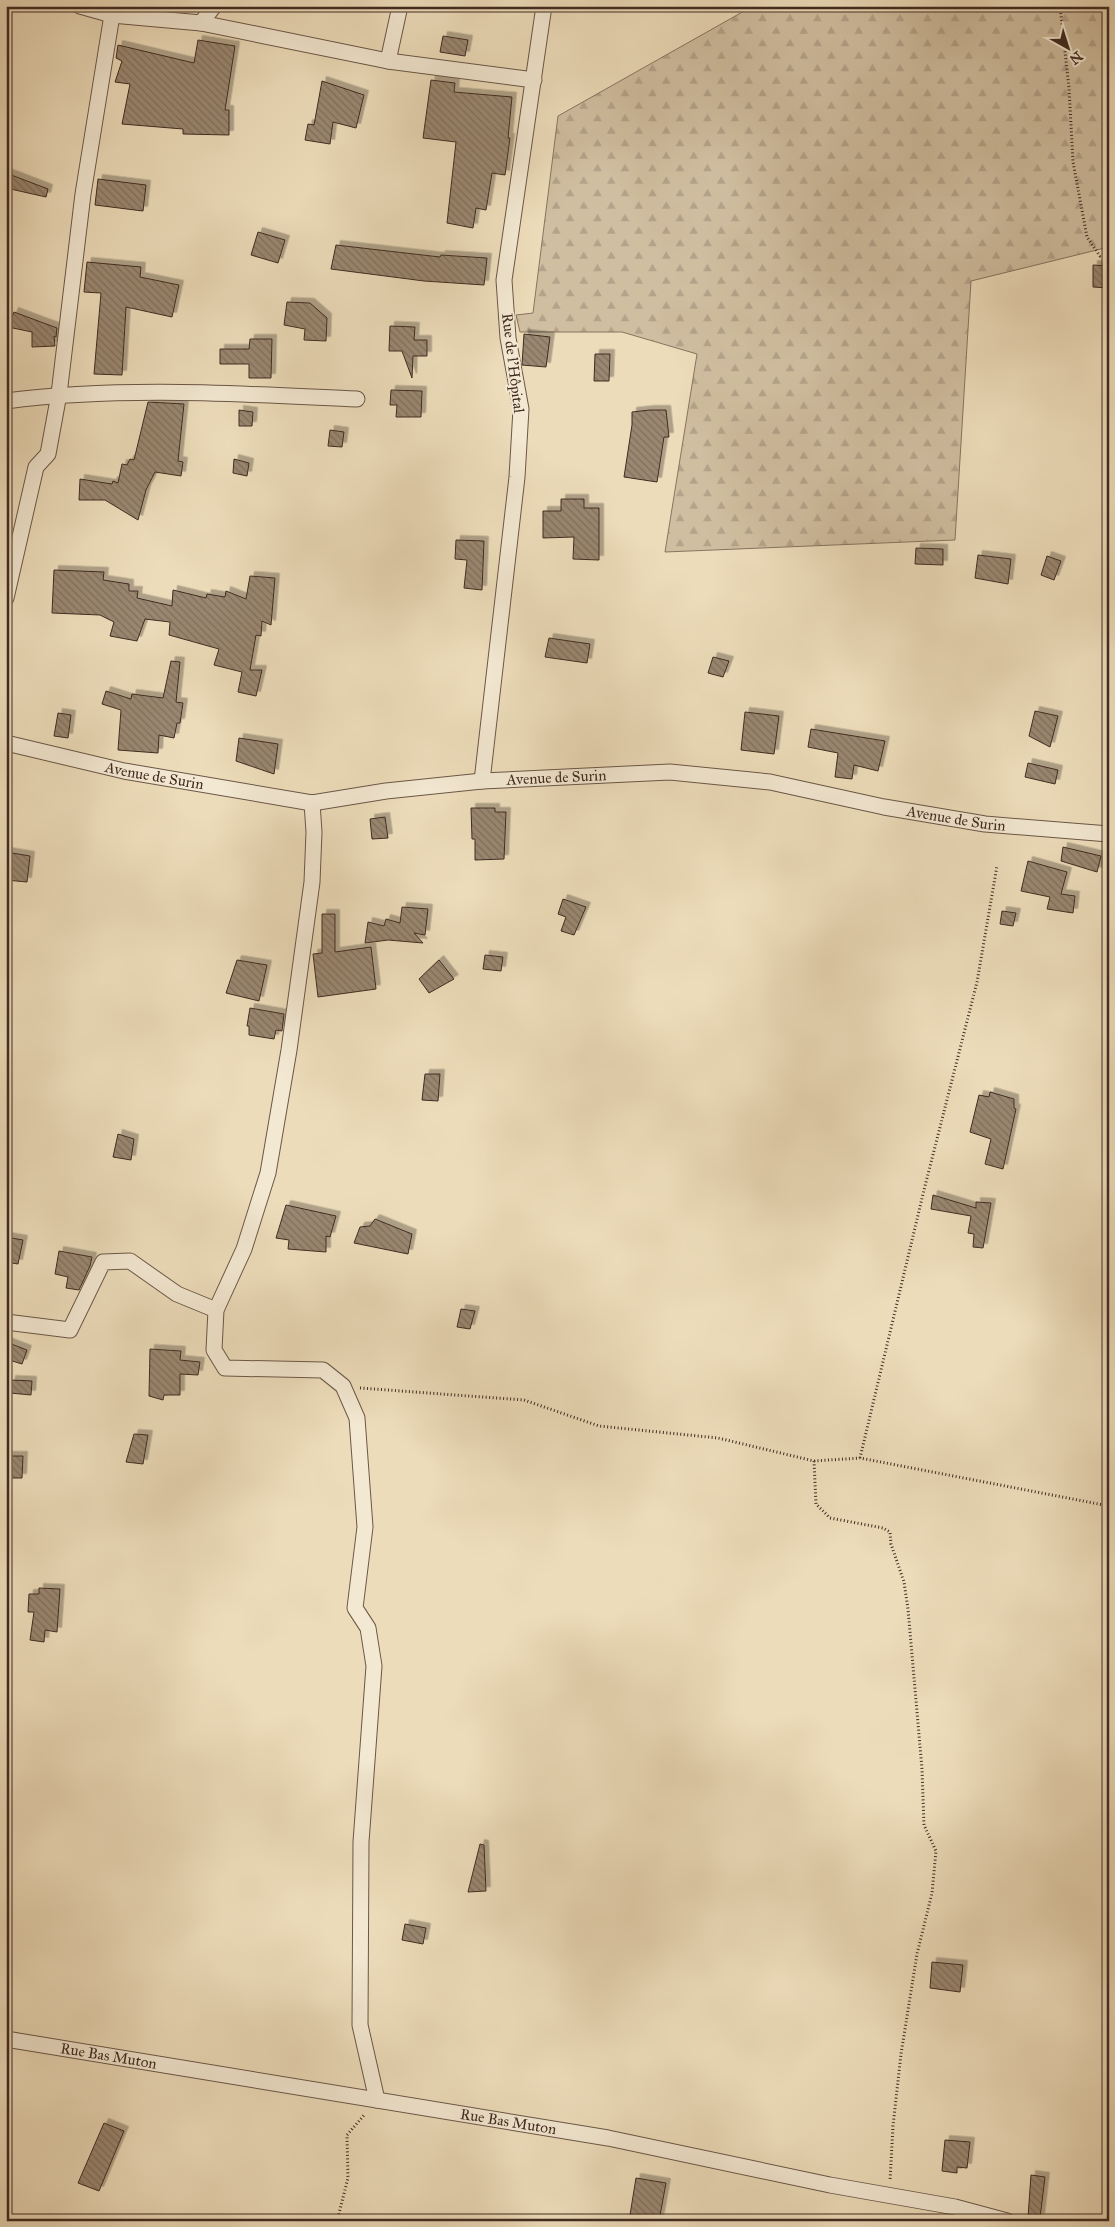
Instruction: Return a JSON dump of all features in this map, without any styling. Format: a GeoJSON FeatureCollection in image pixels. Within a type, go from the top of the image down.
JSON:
{"type":"FeatureCollection","features":[{"type":"Feature","properties":{"kind":"street"},"geometry":{"type":"LineString","coordinates":[[80,6],[112,15],[201,23],[388,60],[534,80]]}},
{"type":"Feature","properties":{"kind":"street"},"geometry":{"type":"LineString","coordinates":[[201,23],[214,6]]}},
{"type":"Feature","properties":{"kind":"street"},"geometry":{"type":"LineString","coordinates":[[388,60],[400,6]]}},
{"type":"Feature","properties":{"kind":"street","name":"Rue de l'Hôpital"},"geometry":{"type":"LineString","coordinates":[[482,781],[517,477],[521,409],[508,338],[504,280],[544,6]]}},
{"type":"Feature","properties":{"kind":"street"},"geometry":{"type":"LineString","coordinates":[[6,598],[36,467],[48,454],[59,394],[83,194],[112,15]]}},
{"type":"Feature","properties":{"kind":"street"},"geometry":{"type":"LineString","coordinates":[[6,401],[59,394],[210,393],[357,399]]}},
{"type":"Feature","properties":{"kind":"street","name":"Avenue de Surin"},"geometry":{"type":"LineString","coordinates":[[6,743],[124,771],[312,803],[386,790],[482,781],[670,772],[770,782],[884,807],[985,824],[1109,834]]}},
{"type":"Feature","properties":{"kind":"street"},"geometry":{"type":"LineString","coordinates":[[312,803],[314,832],[312,882],[288,1059],[268,1173],[251,1232],[216,1310],[214,1350],[224,1368],[323,1370],[343,1386],[356,1418],[365,1527],[355,1608],[368,1628],[374,1666],[361,1842],[360,2024],[377,2100]]}},
{"type":"Feature","properties":{"kind":"street"},"geometry":{"type":"LineString","coordinates":[[6,1322],[70,1330],[103,1262],[130,1262],[178,1294],[216,1310]]}},
{"type":"Feature","properties":{"kind":"street","name":"Rue Bas Muton"},"geometry":{"type":"LineString","coordinates":[[6,2039],[608,2138],[830,2185],[955,2207],[1007,2221]]}},
{"type":"Feature","properties":{"kind":"path"},"geometry":{"type":"LineString","coordinates":[[1060,6],[1069,88],[1073,162],[1087,238],[1100,256],[1109,253]]}},
{"type":"Feature","properties":{"kind":"path"},"geometry":{"type":"LineString","coordinates":[[860,1458],[924,1190],[977,982],[997,866]]}},
{"type":"Feature","properties":{"kind":"path"},"geometry":{"type":"LineString","coordinates":[[343,1386],[524,1400],[599,1426],[718,1438],[814,1461],[860,1458],[1109,1506]]}},
{"type":"Feature","properties":{"kind":"path"},"geometry":{"type":"LineString","coordinates":[[814,1461],[816,1504],[830,1518],[883,1528],[890,1532],[891,1544],[904,1582],[908,1609],[922,1769],[924,1825],[936,1851],[932,1893],[917,1954],[901,2054],[892,2126],[893,2164],[889,2194]]}},
{"type":"Feature","properties":{"kind":"path"},"geometry":{"type":"LineString","coordinates":[[337,2221],[348,2178],[347,2135],[377,2100]]}},
{"type":"Feature","properties":{"kind":"green space"},"geometry":{"type":"Polygon","coordinates":[[[753,6],[1109,6],[1109,247],[971,281],[955,540],[665,552],[697,354],[622,332],[520,332],[516,315],[533,313],[558,116],[753,6]]]}},
{"type":"Feature","properties":{"kind":"building"},"geometry":{"type":"Polygon","coordinates":[[[443,36],[468,40],[465,56],[440,52],[443,36]]]}},
{"type":"Feature","properties":{"kind":"building"},"geometry":{"type":"Polygon","coordinates":[[[198,40],[235,46],[225,110],[229,110],[229,135],[183,134],[183,129],[122,124],[130,84],[115,82],[122,61],[116,58],[118,45],[194,63],[198,40]]]}},
{"type":"Feature","properties":{"kind":"building"},"geometry":{"type":"Polygon","coordinates":[[[431,80],[455,83],[454,92],[512,97],[508,138],[510,138],[505,175],[492,173],[486,210],[476,208],[473,228],[447,223],[456,142],[423,138],[431,80]]]}},
{"type":"Feature","properties":{"kind":"building"},"geometry":{"type":"Polygon","coordinates":[[[322,81],[364,95],[356,128],[333,122],[330,144],[305,140],[308,124],[314,125],[322,81]]]}},
{"type":"Feature","properties":{"kind":"building"},"geometry":{"type":"Polygon","coordinates":[[[6,173],[48,189],[46,197],[6,188],[6,173]]]}},
{"type":"Feature","properties":{"kind":"building"},"geometry":{"type":"Polygon","coordinates":[[[98,179],[146,185],[143,211],[95,205],[98,179]]]}},
{"type":"Feature","properties":{"kind":"building"},"geometry":{"type":"Polygon","coordinates":[[[258,232],[285,240],[278,263],[251,255],[258,232]]]}},
{"type":"Feature","properties":{"kind":"building"},"geometry":{"type":"Polygon","coordinates":[[[336,245],[440,257],[441,255],[487,258],[484,285],[424,281],[331,269],[336,245]]]}},
{"type":"Feature","properties":{"kind":"building"},"geometry":{"type":"Polygon","coordinates":[[[87,262],[141,267],[140,277],[179,285],[172,317],[126,307],[122,375],[94,374],[101,293],[84,292],[87,262]]]}},
{"type":"Feature","properties":{"kind":"building"},"geometry":{"type":"Polygon","coordinates":[[[1093,265],[1109,266],[1109,288],[1093,287],[1093,265]]]}},
{"type":"Feature","properties":{"kind":"building"},"geometry":{"type":"Polygon","coordinates":[[[287,302],[310,303],[327,318],[326,341],[304,340],[305,329],[284,325],[287,302]]]}},
{"type":"Feature","properties":{"kind":"building"},"geometry":{"type":"Polygon","coordinates":[[[14,312],[57,328],[56,337],[54,336],[55,346],[32,347],[32,332],[8,327],[14,312]]]}},
{"type":"Feature","properties":{"kind":"building"},"geometry":{"type":"Polygon","coordinates":[[[390,326],[415,327],[414,340],[427,340],[427,356],[413,356],[412,378],[402,351],[389,351],[390,326]]]}},
{"type":"Feature","properties":{"kind":"building"},"geometry":{"type":"Polygon","coordinates":[[[524,334],[550,337],[546,367],[522,365],[524,334]]]}},
{"type":"Feature","properties":{"kind":"building"},"geometry":{"type":"Polygon","coordinates":[[[250,339],[272,339],[271,378],[249,378],[249,364],[220,364],[220,349],[249,349],[250,339]]]}},
{"type":"Feature","properties":{"kind":"building"},"geometry":{"type":"Polygon","coordinates":[[[595,354],[610,354],[609,381],[594,381],[595,354]]]}},
{"type":"Feature","properties":{"kind":"building"},"geometry":{"type":"Polygon","coordinates":[[[391,390],[422,391],[421,417],[396,417],[397,405],[390,405],[391,390]]]}},
{"type":"Feature","properties":{"kind":"building"},"geometry":{"type":"Polygon","coordinates":[[[148,402],[184,404],[178,461],[183,462],[181,476],[155,472],[146,490],[138,520],[105,500],[79,500],[80,479],[112,484],[113,481],[118,483],[122,464],[127,465],[130,459],[134,460],[148,402]]]}},
{"type":"Feature","properties":{"kind":"building"},"geometry":{"type":"Polygon","coordinates":[[[239,410],[253,412],[252,426],[239,426],[239,410]]]}},
{"type":"Feature","properties":{"kind":"building"},"geometry":{"type":"Polygon","coordinates":[[[666,410],[669,437],[664,437],[657,482],[624,477],[632,425],[632,412],[666,410]]]}},
{"type":"Feature","properties":{"kind":"building"},"geometry":{"type":"Polygon","coordinates":[[[330,430],[344,432],[342,447],[328,446],[330,430]]]}},
{"type":"Feature","properties":{"kind":"building"},"geometry":{"type":"Polygon","coordinates":[[[234,459],[249,463],[247,476],[233,473],[234,459]]]}},
{"type":"Feature","properties":{"kind":"building"},"geometry":{"type":"Polygon","coordinates":[[[561,499],[584,499],[584,508],[599,508],[599,560],[573,559],[574,537],[543,538],[543,511],[561,511],[561,499]]]}},
{"type":"Feature","properties":{"kind":"building"},"geometry":{"type":"Polygon","coordinates":[[[456,540],[484,541],[482,590],[464,588],[467,560],[455,559],[456,540]]]}},
{"type":"Feature","properties":{"kind":"building"},"geometry":{"type":"Polygon","coordinates":[[[916,548],[943,549],[943,565],[915,564],[916,548]]]}},
{"type":"Feature","properties":{"kind":"building"},"geometry":{"type":"Polygon","coordinates":[[[978,555],[1011,559],[1008,584],[975,578],[978,555]]]}},
{"type":"Feature","properties":{"kind":"building"},"geometry":{"type":"Polygon","coordinates":[[[1047,556],[1061,561],[1054,580],[1041,575],[1047,556]]]}},
{"type":"Feature","properties":{"kind":"building"},"geometry":{"type":"Polygon","coordinates":[[[54,570],[104,572],[103,580],[129,584],[129,591],[138,591],[137,598],[172,606],[173,590],[206,598],[207,594],[225,597],[226,591],[246,599],[250,576],[275,578],[271,625],[262,621],[261,636],[256,635],[250,670],[262,670],[256,696],[238,692],[242,672],[214,665],[219,649],[169,635],[170,622],[145,619],[137,641],[110,636],[114,622],[100,615],[52,613],[54,570]]]}},
{"type":"Feature","properties":{"kind":"building"},"geometry":{"type":"Polygon","coordinates":[[[549,638],[590,644],[587,663],[545,657],[549,638]]]}},
{"type":"Feature","properties":{"kind":"building"},"geometry":{"type":"Polygon","coordinates":[[[713,657],[729,661],[723,677],[708,673],[713,657]]]}},
{"type":"Feature","properties":{"kind":"building"},"geometry":{"type":"Polygon","coordinates":[[[171,661],[180,662],[176,702],[183,703],[180,723],[177,723],[174,738],[159,735],[158,753],[118,750],[121,710],[102,704],[106,691],[131,699],[132,694],[163,698],[171,661]]]}},
{"type":"Feature","properties":{"kind":"building"},"geometry":{"type":"Polygon","coordinates":[[[1035,711],[1058,716],[1050,747],[1029,736],[1035,711]]]}},
{"type":"Feature","properties":{"kind":"building"},"geometry":{"type":"Polygon","coordinates":[[[745,712],[779,716],[774,754],[741,750],[745,712]]]}},
{"type":"Feature","properties":{"kind":"building"},"geometry":{"type":"Polygon","coordinates":[[[58,713],[71,715],[68,738],[54,736],[58,713]]]}},
{"type":"Feature","properties":{"kind":"building"},"geometry":{"type":"Polygon","coordinates":[[[811,729],[885,741],[878,771],[854,765],[852,779],[835,777],[838,753],[808,747],[811,729]]]}},
{"type":"Feature","properties":{"kind":"building"},"geometry":{"type":"Polygon","coordinates":[[[239,738],[278,744],[274,774],[236,761],[239,738]]]}},
{"type":"Feature","properties":{"kind":"building"},"geometry":{"type":"Polygon","coordinates":[[[1028,763],[1058,770],[1055,784],[1025,777],[1028,763]]]}},
{"type":"Feature","properties":{"kind":"building"},"geometry":{"type":"Polygon","coordinates":[[[471,808],[495,808],[495,812],[506,812],[504,859],[475,860],[475,839],[472,839],[471,808]]]}},
{"type":"Feature","properties":{"kind":"building"},"geometry":{"type":"Polygon","coordinates":[[[385,817],[388,838],[372,839],[370,819],[385,817]]]}},
{"type":"Feature","properties":{"kind":"building"},"geometry":{"type":"Polygon","coordinates":[[[1063,847],[1101,856],[1097,872],[1061,861],[1063,847]]]}},
{"type":"Feature","properties":{"kind":"building"},"geometry":{"type":"Polygon","coordinates":[[[6,852],[30,856],[27,882],[6,880],[6,852]]]}},
{"type":"Feature","properties":{"kind":"building"},"geometry":{"type":"Polygon","coordinates":[[[1028,861],[1067,872],[1061,894],[1075,896],[1073,913],[1047,909],[1050,897],[1021,891],[1028,861]]]}},
{"type":"Feature","properties":{"kind":"building"},"geometry":{"type":"Polygon","coordinates":[[[563,899],[586,907],[574,935],[561,931],[566,917],[558,914],[563,899]]]}},
{"type":"Feature","properties":{"kind":"building"},"geometry":{"type":"Polygon","coordinates":[[[402,907],[428,909],[425,935],[414,933],[423,943],[388,940],[365,943],[368,922],[384,926],[386,919],[400,923],[402,907]]]}},
{"type":"Feature","properties":{"kind":"building"},"geometry":{"type":"Polygon","coordinates":[[[1002,911],[1016,913],[1013,926],[1000,924],[1002,911]]]}},
{"type":"Feature","properties":{"kind":"building"},"geometry":{"type":"Polygon","coordinates":[[[322,914],[335,914],[335,952],[371,947],[376,989],[318,997],[313,954],[322,953],[322,914]]]}},
{"type":"Feature","properties":{"kind":"building"},"geometry":{"type":"Polygon","coordinates":[[[485,955],[503,957],[501,971],[483,969],[485,955]]]}},
{"type":"Feature","properties":{"kind":"building"},"geometry":{"type":"Polygon","coordinates":[[[237,960],[267,965],[259,1001],[226,993],[237,960]]]}},
{"type":"Feature","properties":{"kind":"building"},"geometry":{"type":"Polygon","coordinates":[[[439,960],[454,979],[429,993],[419,979],[439,960]]]}},
{"type":"Feature","properties":{"kind":"building"},"geometry":{"type":"Polygon","coordinates":[[[250,1008],[284,1014],[282,1031],[276,1030],[274,1039],[249,1035],[249,1026],[247,1026],[250,1008]]]}},
{"type":"Feature","properties":{"kind":"building"},"geometry":{"type":"Polygon","coordinates":[[[425,1074],[440,1074],[438,1101],[422,1100],[425,1074]]]}},
{"type":"Feature","properties":{"kind":"building"},"geometry":{"type":"Polygon","coordinates":[[[990,1092],[1014,1099],[1014,1108],[1016,1109],[1003,1169],[985,1164],[991,1139],[970,1132],[979,1095],[989,1097],[990,1092]]]}},
{"type":"Feature","properties":{"kind":"building"},"geometry":{"type":"Polygon","coordinates":[[[118,1134],[134,1139],[131,1160],[113,1157],[118,1134]]]}},
{"type":"Feature","properties":{"kind":"building"},"geometry":{"type":"Polygon","coordinates":[[[933,1195],[976,1208],[976,1202],[991,1203],[983,1248],[973,1247],[974,1234],[968,1233],[971,1216],[931,1209],[933,1195]]]}},
{"type":"Feature","properties":{"kind":"building"},"geometry":{"type":"Polygon","coordinates":[[[286,1205],[336,1216],[330,1237],[326,1236],[326,1252],[288,1249],[289,1240],[276,1238],[286,1205]]]}},
{"type":"Feature","properties":{"kind":"building"},"geometry":{"type":"Polygon","coordinates":[[[375,1219],[412,1234],[408,1254],[354,1243],[360,1227],[370,1226],[375,1219]]]}},
{"type":"Feature","properties":{"kind":"building"},"geometry":{"type":"Polygon","coordinates":[[[6,1237],[23,1240],[18,1264],[6,1262],[6,1237]]]}},
{"type":"Feature","properties":{"kind":"building"},"geometry":{"type":"Polygon","coordinates":[[[59,1251],[92,1257],[79,1290],[66,1288],[68,1277],[55,1274],[59,1251]]]}},
{"type":"Feature","properties":{"kind":"building"},"geometry":{"type":"Polygon","coordinates":[[[461,1309],[475,1311],[470,1329],[457,1327],[461,1309]]]}},
{"type":"Feature","properties":{"kind":"building"},"geometry":{"type":"Polygon","coordinates":[[[6,1342],[27,1350],[22,1364],[6,1359],[6,1342]]]}},
{"type":"Feature","properties":{"kind":"building"},"geometry":{"type":"Polygon","coordinates":[[[150,1349],[181,1351],[180,1360],[200,1362],[198,1375],[180,1374],[180,1395],[164,1395],[163,1400],[149,1396],[150,1349]]]}},
{"type":"Feature","properties":{"kind":"building"},"geometry":{"type":"Polygon","coordinates":[[[11,1380],[32,1381],[31,1395],[10,1393],[11,1380]]]}},
{"type":"Feature","properties":{"kind":"building"},"geometry":{"type":"Polygon","coordinates":[[[134,1434],[148,1435],[143,1464],[126,1462],[134,1434]]]}},
{"type":"Feature","properties":{"kind":"building"},"geometry":{"type":"Polygon","coordinates":[[[8,1456],[23,1456],[22,1478],[7,1478],[8,1456]]]}},
{"type":"Feature","properties":{"kind":"building"},"geometry":{"type":"Polygon","coordinates":[[[39,1588],[60,1589],[57,1632],[45,1630],[44,1642],[30,1640],[34,1612],[28,1612],[29,1594],[39,1594],[39,1588]]]}},
{"type":"Feature","properties":{"kind":"building"},"geometry":{"type":"Polygon","coordinates":[[[480,1844],[484,1845],[486,1891],[468,1892],[480,1844]]]}},
{"type":"Feature","properties":{"kind":"building"},"geometry":{"type":"Polygon","coordinates":[[[405,1924],[426,1928],[423,1944],[402,1940],[405,1924]]]}},
{"type":"Feature","properties":{"kind":"building"},"geometry":{"type":"Polygon","coordinates":[[[932,1962],[963,1965],[960,1992],[930,1988],[932,1962]]]}},
{"type":"Feature","properties":{"kind":"building"},"geometry":{"type":"Polygon","coordinates":[[[104,2123],[124,2131],[99,2191],[78,2183],[104,2123]]]}},
{"type":"Feature","properties":{"kind":"building"},"geometry":{"type":"Polygon","coordinates":[[[945,2140],[970,2142],[967,2168],[957,2167],[957,2173],[942,2171],[945,2140]]]}},
{"type":"Feature","properties":{"kind":"building"},"geometry":{"type":"Polygon","coordinates":[[[1031,2175],[1045,2177],[1040,2218],[1028,2217],[1031,2175]]]}},
{"type":"Feature","properties":{"kind":"building"},"geometry":{"type":"Polygon","coordinates":[[[636,2178],[666,2183],[659,2221],[629,2221],[636,2178]]]}}]}
